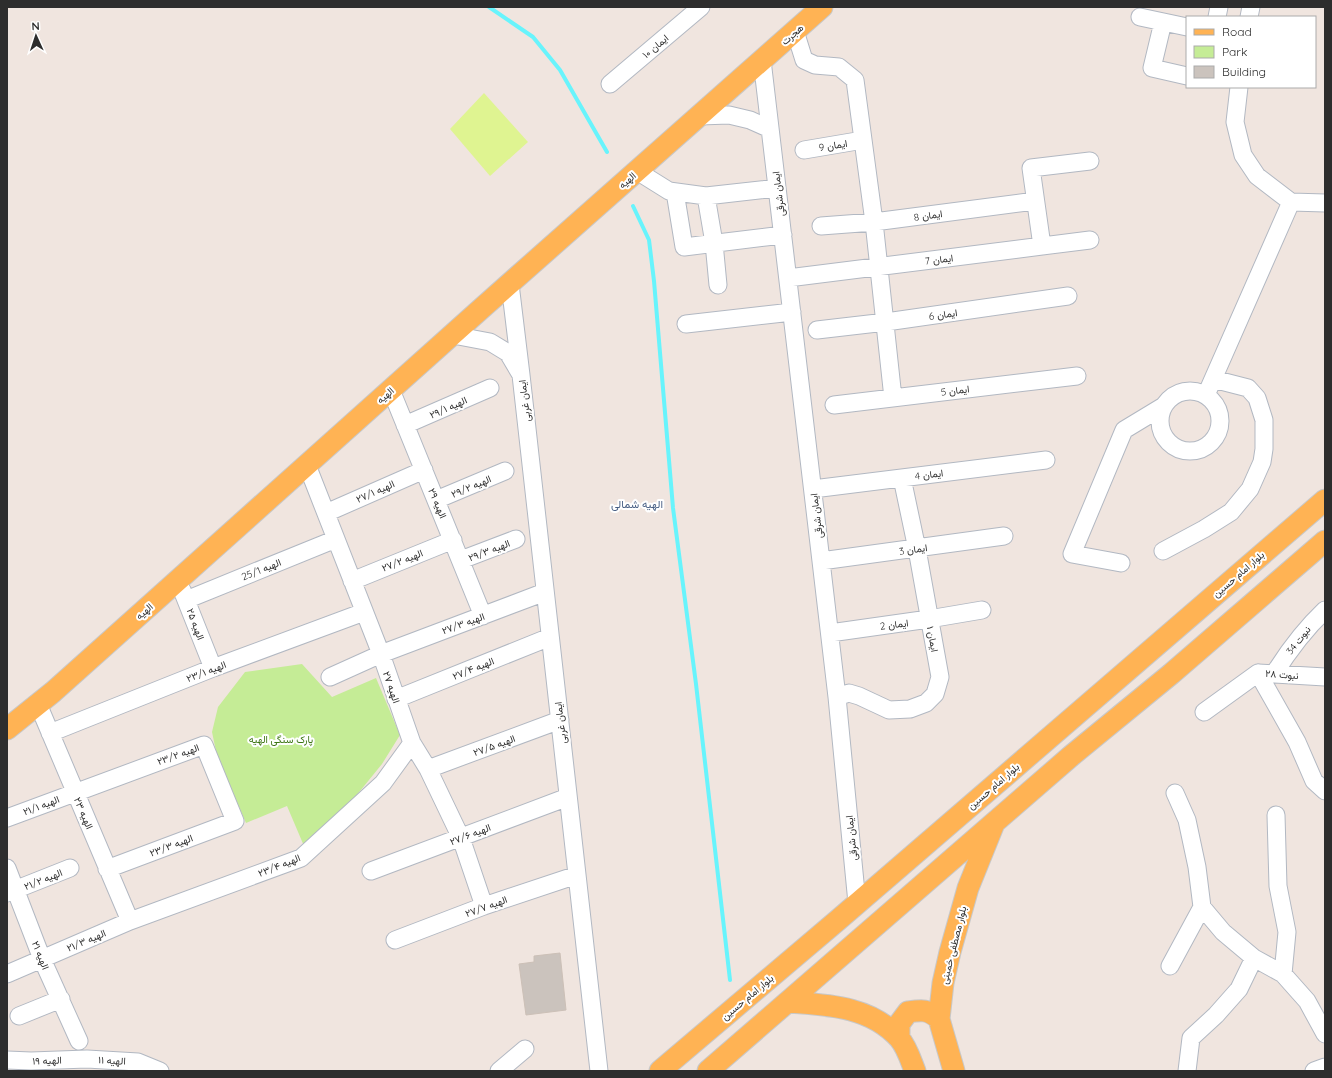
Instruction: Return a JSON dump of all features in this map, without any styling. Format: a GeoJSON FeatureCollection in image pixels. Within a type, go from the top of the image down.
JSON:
{"type":"FeatureCollection","features":[{"type":"Feature","properties":{"kind":"main road","name":"هجرت"},"geometry":{"type":"LineString","coordinates":[[762,60],[822,7]]}},
{"type":"Feature","properties":{"kind":"main road","name":"الهیه"},"geometry":{"type":"LineString","coordinates":[[7,729],[38,704],[178,580],[762,60]]}},
{"type":"Feature","properties":{"kind":"main road","name":"بلوار امام حسین"},"geometry":{"type":"LineString","coordinates":[[660,1071],[858,903],[1325,500]]}},
{"type":"Feature","properties":{"kind":"main road"},"geometry":{"type":"LineString","coordinates":[[708,1071],[1071,756],[1171,674],[1325,541]]}},
{"type":"Feature","properties":{"kind":"main road","name":"بلوار مصطفی خمینی"},"geometry":{"type":"LineString","coordinates":[[954,1071],[939,1019],[943,984],[950,952],[968,888],[995,822]]}},
{"type":"Feature","properties":{"kind":"main road"},"geometry":{"type":"LineString","coordinates":[[788,1002],[825,1005],[861,1012],[878,1020],[899,1038],[915,1071]]}},
{"type":"Feature","properties":{"kind":"main road"},"geometry":{"type":"LineString","coordinates":[[899,1038],[899,1024],[908,1012],[924,1010],[932,1013],[939,1019]]}},
{"type":"Feature","properties":{"kind":"street","name":"ایمان ۱۰"},"geometry":{"type":"LineString","coordinates":[[610,84],[701,7]]}},
{"type":"Feature","properties":{"kind":"street"},"geometry":{"type":"LineString","coordinates":[[1140,17],[1186,27]]}},
{"type":"Feature","properties":{"kind":"street"},"geometry":{"type":"LineString","coordinates":[[1163,22],[1152,68],[1186,76]]}},
{"type":"Feature","properties":{"kind":"street"},"geometry":{"type":"LineString","coordinates":[[795,31],[804,60],[815,65],[839,67],[855,80],[880,267],[894,398]]}},
{"type":"Feature","properties":{"kind":"street","name":"ایمان شرقی"},"geometry":{"type":"LineString","coordinates":[[762,60],[830,633],[858,903]]}},
{"type":"Feature","properties":{"kind":"street"},"geometry":{"type":"LineString","coordinates":[[1239,88],[1235,122],[1243,155],[1257,176],[1291,202],[1325,203]]}},
{"type":"Feature","properties":{"kind":"street"},"geometry":{"type":"LineString","coordinates":[[700,116],[729,115],[750,120],[770,129]]}},
{"type":"Feature","properties":{"kind":"street","name":"ایمان 9"},"geometry":{"type":"LineString","coordinates":[[804,150],[863,140]]}},
{"type":"Feature","properties":{"kind":"street"},"geometry":{"type":"LineString","coordinates":[[1042,246],[1031,168],[1090,161]]}},
{"type":"Feature","properties":{"kind":"street"},"geometry":{"type":"LineString","coordinates":[[637,171],[669,191],[706,196],[777,188]]}},
{"type":"Feature","properties":{"kind":"street"},"geometry":{"type":"LineString","coordinates":[[675,192],[684,247],[783,235]]}},
{"type":"Feature","properties":{"kind":"street"},"geometry":{"type":"LineString","coordinates":[[706,196],[714,243],[718,285]]}},
{"type":"Feature","properties":{"kind":"street","name":"ایمان 8"},"geometry":{"type":"LineString","coordinates":[[821,226],[874,222],[1035,201]]}},
{"type":"Feature","properties":{"kind":"street"},"geometry":{"type":"LineString","coordinates":[[1206,395],[1291,202]]}},
{"type":"Feature","properties":{"kind":"street","name":"ایمان 7"},"geometry":{"type":"LineString","coordinates":[[788,278],[1090,240]]}},
{"type":"Feature","properties":{"kind":"street","name":"ایمان غربی"},"geometry":{"type":"LineString","coordinates":[[510,284],[599,1071]]}},
{"type":"Feature","properties":{"kind":"street","name":"ایمان 6"},"geometry":{"type":"LineString","coordinates":[[817,330],[886,322],[1068,296]]}},
{"type":"Feature","properties":{"kind":"street"},"geometry":{"type":"LineString","coordinates":[[686,324],[792,312]]}},
{"type":"Feature","properties":{"kind":"street"},"geometry":{"type":"LineString","coordinates":[[452,335],[490,342],[508,353],[521,375]]}},
{"type":"Feature","properties":{"kind":"street","name":"ایمان 5"},"geometry":{"type":"LineString","coordinates":[[834,405],[1077,376]]}},
{"type":"Feature","properties":{"kind":"street"},"geometry":{"type":"LineString","coordinates":[[1164,551],[1231,512],[1250,489],[1262,462],[1264,449],[1264,420],[1257,398],[1248,388],[1213,379]]}},
{"type":"Feature","properties":{"kind":"street","name":"الهیه ۲۹/۱"},"geometry":{"type":"LineString","coordinates":[[405,425],[490,388]]}},
{"type":"Feature","properties":{"kind":"street","name":"الهیه ۲۹"},"geometry":{"type":"LineString","coordinates":[[391,390],[483,616]]}},
{"type":"Feature","properties":{"kind":"street"},"geometry":{"type":"LineString","coordinates":[[1197,391],[1206,395],[1218,410],[1220,420],[1219,430],[1215,439],[1208,446],[1189,452],[1179,450],[1170,445],[1163,437],[1159,427],[1159,417],[1162,407],[1168,399],[1176,393],[1197,391]]}},
{"type":"Feature","properties":{"kind":"street"},"geometry":{"type":"LineString","coordinates":[[1121,564],[1072,554],[1124,430],[1162,407]]}},
{"type":"Feature","properties":{"kind":"street","name":"ایمان 4"},"geometry":{"type":"LineString","coordinates":[[813,489],[1046,460]]}},
{"type":"Feature","properties":{"kind":"street","name":"الهیه ۲۷"},"geometry":{"type":"LineString","coordinates":[[307,465],[381,654],[412,743],[428,769],[461,838],[484,906]]}},
{"type":"Feature","properties":{"kind":"street","name":"الهیه ۲۷/۱"},"geometry":{"type":"LineString","coordinates":[[326,513],[424,470]]}},
{"type":"Feature","properties":{"kind":"street","name":"الهیه ۲۹/۲"},"geometry":{"type":"LineString","coordinates":[[436,500],[505,471]]}},
{"type":"Feature","properties":{"kind":"street","name":"ایمان ۱"},"geometry":{"type":"LineString","coordinates":[[837,697],[849,693],[889,710],[910,710],[926,703],[935,694],[940,676],[917,549],[902,478]]}},
{"type":"Feature","properties":{"kind":"street","name":"ایمان 3"},"geometry":{"type":"LineString","coordinates":[[821,561],[1004,536]]}},
{"type":"Feature","properties":{"kind":"street","name":"الهیه 25/1"},"geometry":{"type":"LineString","coordinates":[[186,600],[336,539]]}},
{"type":"Feature","properties":{"kind":"street","name":"الهیه ۲۹/۳"},"geometry":{"type":"LineString","coordinates":[[461,560],[516,539]]}},
{"type":"Feature","properties":{"kind":"street","name":"الهیه ۲۷/۲"},"geometry":{"type":"LineString","coordinates":[[352,581],[453,540]]}},
{"type":"Feature","properties":{"kind":"street","name":"الهیه ۲۵"},"geometry":{"type":"LineString","coordinates":[[178,580],[213,668]]}},
{"type":"Feature","properties":{"kind":"street","name":"الهیه ۲۷/۳"},"geometry":{"type":"LineString","coordinates":[[330,677],[381,654],[545,592]]}},
{"type":"Feature","properties":{"kind":"street","name":"ایمان 2"},"geometry":{"type":"LineString","coordinates":[[830,633],[930,620],[982,610]]}},
{"type":"Feature","properties":{"kind":"street","name":"نبوت 34"},"geometry":{"type":"LineString","coordinates":[[1266,673],[1325,610]]}},
{"type":"Feature","properties":{"kind":"street","name":"الهیه ۲۳/۱"},"geometry":{"type":"LineString","coordinates":[[50,733],[213,668],[364,612]]}},
{"type":"Feature","properties":{"kind":"street","name":"الهیه ۲۷/۴"},"geometry":{"type":"LineString","coordinates":[[396,699],[550,637]]}},
{"type":"Feature","properties":{"kind":"street"},"geometry":{"type":"LineString","coordinates":[[1266,673],[1314,781],[1325,791]]}},
{"type":"Feature","properties":{"kind":"street","name":"نبوت ۲۸"},"geometry":{"type":"LineString","coordinates":[[1204,712],[1266,673],[1325,677]]}},
{"type":"Feature","properties":{"kind":"street","name":"الهیه ۲۳"},"geometry":{"type":"LineString","coordinates":[[38,704],[130,921]]}},
{"type":"Feature","properties":{"kind":"street","name":"الهیه ۲۷/۵"},"geometry":{"type":"LineString","coordinates":[[428,769],[560,720]]}},
{"type":"Feature","properties":{"kind":"street","name":"الهیه ۲۳/۴"},"geometry":{"type":"LineString","coordinates":[[130,921],[301,858],[384,783],[412,743]]}},
{"type":"Feature","properties":{"kind":"street","name":"الهیه ۲۳/۲"},"geometry":{"type":"LineString","coordinates":[[75,792],[204,745],[235,820]]}},
{"type":"Feature","properties":{"kind":"street","name":"الهیه ۲۱/۱"},"geometry":{"type":"LineString","coordinates":[[7,818],[75,792]]}},
{"type":"Feature","properties":{"kind":"street"},"geometry":{"type":"LineString","coordinates":[[1175,793],[1187,820],[1197,867],[1202,907],[1223,932],[1254,958],[1283,974],[1307,1001],[1325,1034]]}},
{"type":"Feature","properties":{"kind":"street","name":"الهیه ۲۷/۶"},"geometry":{"type":"LineString","coordinates":[[371,871],[568,797]]}},
{"type":"Feature","properties":{"kind":"street"},"geometry":{"type":"LineString","coordinates":[[1276,815],[1278,886],[1287,932],[1283,974]]}},
{"type":"Feature","properties":{"kind":"street","name":"الهیه ۲۳/۳"},"geometry":{"type":"LineString","coordinates":[[107,869],[235,820]]}},
{"type":"Feature","properties":{"kind":"street","name":"الهیه ۲۱"},"geometry":{"type":"LineString","coordinates":[[7,868],[11,891],[79,1041]]}},
{"type":"Feature","properties":{"kind":"street","name":"الهیه ۲۱/۲"},"geometry":{"type":"LineString","coordinates":[[11,891],[70,868]]}},
{"type":"Feature","properties":{"kind":"street","name":"الهیه ۲۷/۷"},"geometry":{"type":"LineString","coordinates":[[395,940],[484,906],[577,875]]}},
{"type":"Feature","properties":{"kind":"street"},"geometry":{"type":"LineString","coordinates":[[1170,966],[1202,907]]}},
{"type":"Feature","properties":{"kind":"street","name":"الهیه ۲۱/۳"},"geometry":{"type":"LineString","coordinates":[[7,974],[130,921]]}},
{"type":"Feature","properties":{"kind":"street"},"geometry":{"type":"LineString","coordinates":[[1187,1071],[1190,1038],[1216,1015],[1240,989],[1254,958]]}},
{"type":"Feature","properties":{"kind":"street"},"geometry":{"type":"LineString","coordinates":[[19,1016],[60,999]]}},
{"type":"Feature","properties":{"kind":"street"},"geometry":{"type":"LineString","coordinates":[[499,1071],[525,1049]]}},
{"type":"Feature","properties":{"kind":"street","name":"الهیه ۱۹"},"geometry":{"type":"LineString","coordinates":[[7,1060],[31,1061],[87,1059]]}},
{"type":"Feature","properties":{"kind":"street","name":"الهیه ۱۱"},"geometry":{"type":"LineString","coordinates":[[87,1059],[138,1062],[160,1071]]}},
{"type":"Feature","properties":{"kind":"street"},"geometry":{"type":"LineString","coordinates":[[1314,1071],[1325,1067]]}},
{"type":"Feature","properties":{"kind":"green space"},"geometry":{"type":"Polygon","coordinates":[[[484,93],[528,142],[490,176],[450,129],[484,93]]]}},
{"type":"Feature","properties":{"kind":"green space","name":"پارک سنگی الهیه"},"geometry":{"type":"Polygon","coordinates":[[[302,664],[332,697],[376,678],[400,735],[382,764],[338,818],[304,846],[287,806],[246,823],[217,756],[212,732],[218,707],[245,672],[302,664]]]}},
{"type":"Feature","properties":{"kind":"building"},"geometry":{"type":"Polygon","coordinates":[[[560,953],[566,1010],[526,1015],[519,964],[534,962],[534,956],[560,953]]]}},
{"type":"Feature","properties":{"kind":"waterway"},"geometry":{"type":"LineString","coordinates":[[489,7],[533,37],[560,70],[607,152]]}},
{"type":"Feature","properties":{"kind":"waterway"},"geometry":{"type":"LineString","coordinates":[[633,206],[649,240],[654,281],[673,508],[696,684],[730,980]]}},
{"type":"Feature","properties":{"kind":"district","name":"الهیه شمالی"},"geometry":{"type":"Point","coordinates":[637,504]}}]}
